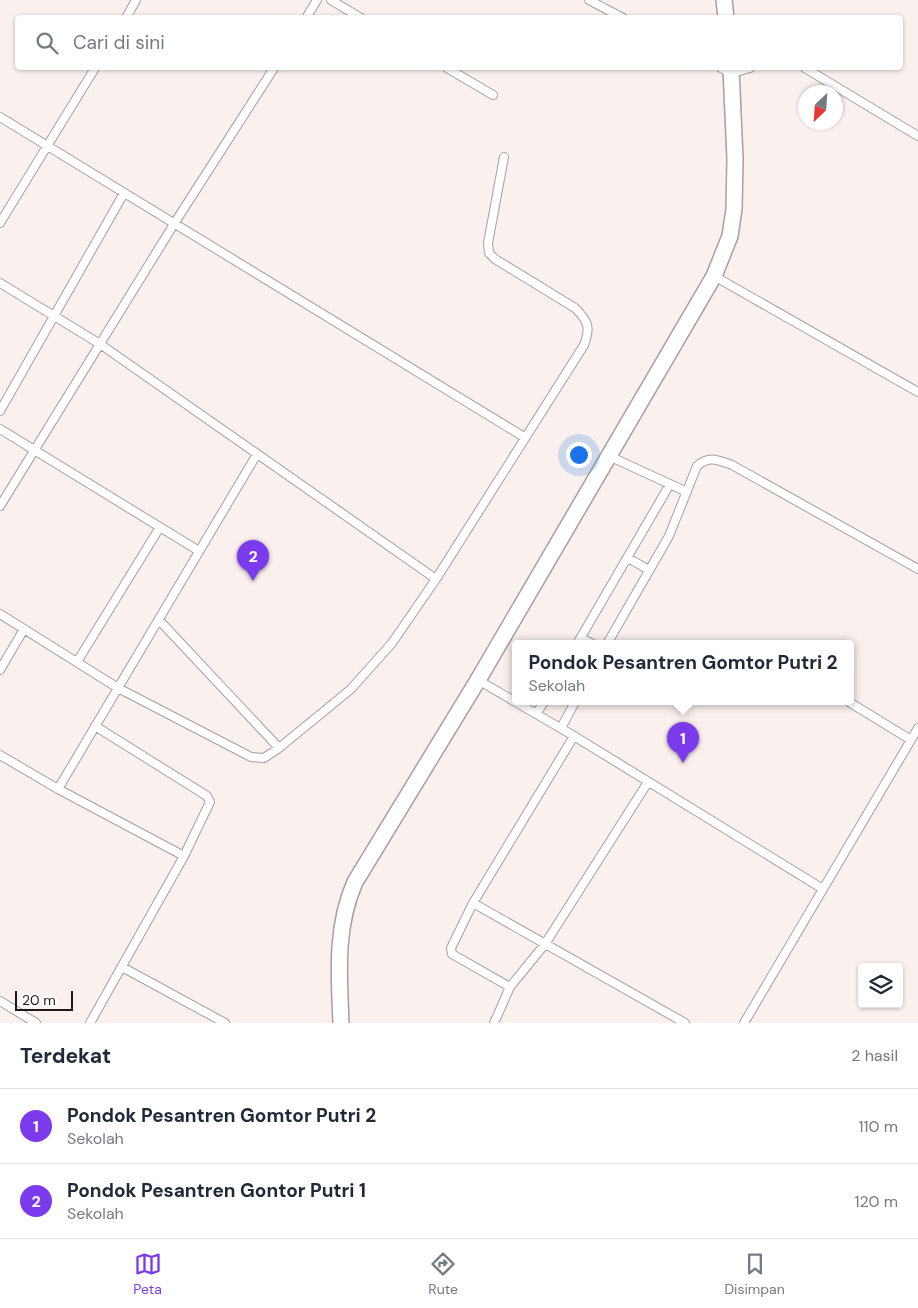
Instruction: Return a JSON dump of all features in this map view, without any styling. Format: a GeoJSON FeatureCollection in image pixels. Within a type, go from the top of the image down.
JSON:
{"type":"FeatureCollection","features":[{"type":"Feature","properties":{"kind":"street"},"geometry":{"type":"LineString","coordinates":[[724,0],[726,15]]}},
{"type":"Feature","properties":{"kind":"street"},"geometry":{"type":"LineString","coordinates":[[341,1023],[339,955],[347,901],[355,882],[478,680],[714,276],[730,236],[734,209],[735,159],[728,70]]}},
{"type":"Feature","properties":{"kind":"lane"},"geometry":{"type":"LineString","coordinates":[[128,15],[136,0]]}},
{"type":"Feature","properties":{"kind":"lane"},"geometry":{"type":"LineString","coordinates":[[308,15],[317,0]]}},
{"type":"Feature","properties":{"kind":"lane"},"geometry":{"type":"LineString","coordinates":[[332,0],[357,15]]}},
{"type":"Feature","properties":{"kind":"lane"},"geometry":{"type":"LineString","coordinates":[[589,0],[617,15]]}},
{"type":"Feature","properties":{"kind":"lane"},"geometry":{"type":"LineString","coordinates":[[0,223],[94,70]]}},
{"type":"Feature","properties":{"kind":"lane"},"geometry":{"type":"LineString","coordinates":[[0,506],[174,224],[273,70]]}},
{"type":"Feature","properties":{"kind":"lane"},"geometry":{"type":"LineString","coordinates":[[451,70],[493,94]]}},
{"type":"Feature","properties":{"kind":"lane"},"geometry":{"type":"LineString","coordinates":[[808,70],[918,136]]}},
{"type":"Feature","properties":{"kind":"lane"},"geometry":{"type":"LineString","coordinates":[[0,117],[524,437]]}},
{"type":"Feature","properties":{"kind":"lane"},"geometry":{"type":"LineString","coordinates":[[0,614],[118,688],[251,757],[264,758],[279,748],[351,689],[392,643],[436,579],[524,437],[584,345],[588,332],[584,318],[575,308],[495,259],[489,253],[488,243],[504,156]]}},
{"type":"Feature","properties":{"kind":"lane"},"geometry":{"type":"LineString","coordinates":[[0,411],[124,193]]}},
{"type":"Feature","properties":{"kind":"lane"},"geometry":{"type":"LineString","coordinates":[[714,276],[918,392]]}},
{"type":"Feature","properties":{"kind":"lane"},"geometry":{"type":"LineString","coordinates":[[0,283],[100,344],[436,579]]}},
{"type":"Feature","properties":{"kind":"lane"},"geometry":{"type":"LineString","coordinates":[[0,429],[199,551]]}},
{"type":"Feature","properties":{"kind":"lane"},"geometry":{"type":"LineString","coordinates":[[58,789],[257,454]]}},
{"type":"Feature","properties":{"kind":"lane"},"geometry":{"type":"LineString","coordinates":[[609,456],[687,492]]}},
{"type":"Feature","properties":{"kind":"lane"},"geometry":{"type":"LineString","coordinates":[[609,640],[668,536],[697,466],[705,460],[714,458],[732,465],[918,569]]}},
{"type":"Feature","properties":{"kind":"lane"},"geometry":{"type":"LineString","coordinates":[[580,640],[670,484]]}},
{"type":"Feature","properties":{"kind":"lane"},"geometry":{"type":"LineString","coordinates":[[77,662],[160,527]]}},
{"type":"Feature","properties":{"kind":"lane"},"geometry":{"type":"LineString","coordinates":[[628,558],[648,570]]}},
{"type":"Feature","properties":{"kind":"lane"},"geometry":{"type":"LineString","coordinates":[[158,620],[279,748]]}},
{"type":"Feature","properties":{"kind":"lane"},"geometry":{"type":"LineString","coordinates":[[0,670],[24,629]]}},
{"type":"Feature","properties":{"kind":"lane"},"geometry":{"type":"LineString","coordinates":[[478,680],[512,700]]}},
{"type":"Feature","properties":{"kind":"lane"},"geometry":{"type":"LineString","coordinates":[[521,705],[824,889]]}},
{"type":"Feature","properties":{"kind":"lane"},"geometry":{"type":"LineString","coordinates":[[536,714],[542,705]]}},
{"type":"Feature","properties":{"kind":"lane"},"geometry":{"type":"LineString","coordinates":[[560,728],[573,705]]}},
{"type":"Feature","properties":{"kind":"lane"},"geometry":{"type":"LineString","coordinates":[[854,705],[911,740]]}},
{"type":"Feature","properties":{"kind":"lane"},"geometry":{"type":"LineString","coordinates":[[90,1023],[184,856],[209,804],[208,798],[95,726]]}},
{"type":"Feature","properties":{"kind":"lane"},"geometry":{"type":"LineString","coordinates":[[744,1023],[918,728]]}},
{"type":"Feature","properties":{"kind":"lane"},"geometry":{"type":"LineString","coordinates":[[510,987],[451,952],[454,940],[473,902],[574,736]]}},
{"type":"Feature","properties":{"kind":"lane"},"geometry":{"type":"LineString","coordinates":[[0,755],[58,789],[184,856]]}},
{"type":"Feature","properties":{"kind":"lane"},"geometry":{"type":"LineString","coordinates":[[494,1023],[510,987],[545,944],[648,782]]}},
{"type":"Feature","properties":{"kind":"lane"},"geometry":{"type":"LineString","coordinates":[[473,902],[685,1023]]}},
{"type":"Feature","properties":{"kind":"lane"},"geometry":{"type":"LineString","coordinates":[[122,966],[225,1023]]}},
{"type":"Feature","properties":{"kind":"lane"},"geometry":{"type":"LineString","coordinates":[[0,1001],[36,1023]]}},
{"type":"Feature","properties":{"kind":"place","name":"Pondok Pesantren Gontor Putri 1"},"geometry":{"type":"Point","coordinates":[253,581]}},
{"type":"Feature","properties":{"kind":"place","name":"Pondok Pesantren Gomtor Putri 2"},"geometry":{"type":"Point","coordinates":[683,763]}}]}
